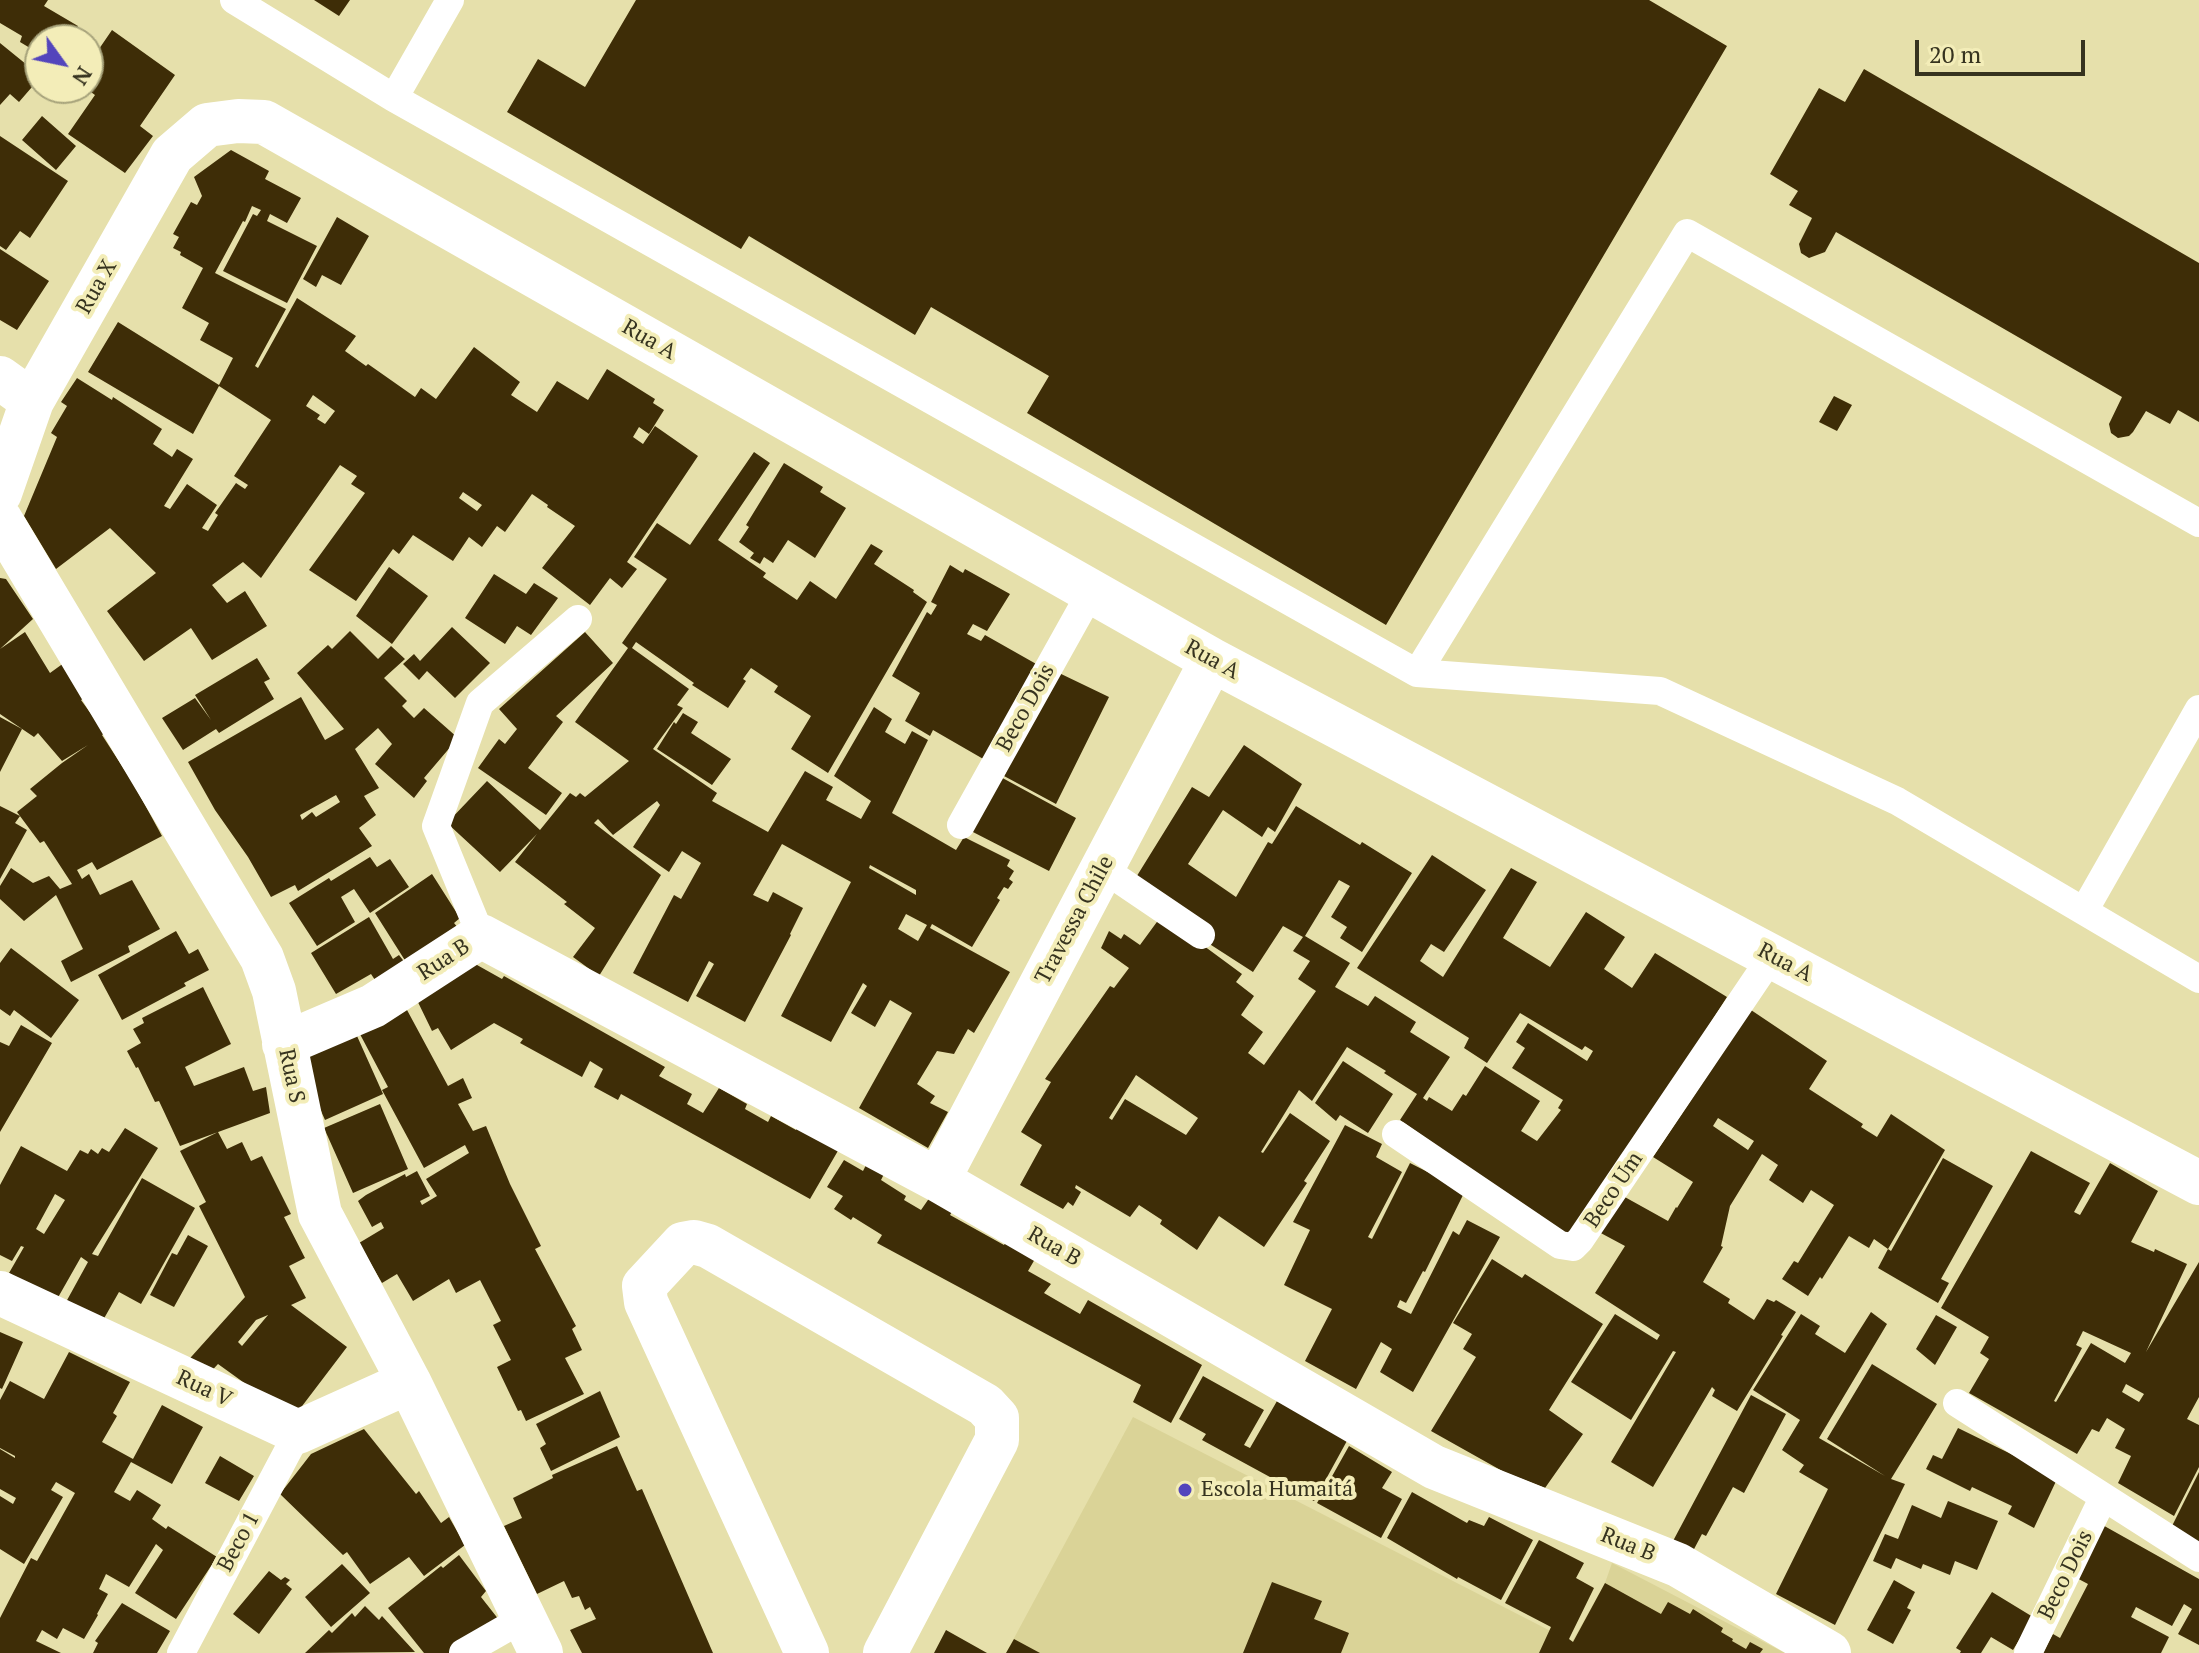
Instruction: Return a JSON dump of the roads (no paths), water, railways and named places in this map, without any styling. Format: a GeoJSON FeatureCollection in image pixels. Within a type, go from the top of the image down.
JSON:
{"type":"FeatureCollection","features":[{"type":"Feature","properties":{"kind":"street","name":"Rua X"},"geometry":{"type":"LineString","coordinates":[[0,493],[16,389],[172,155],[207,125],[238,121]]}},
{"type":"Feature","properties":{"kind":"street","name":"Rua A"},"geometry":{"type":"LineString","coordinates":[[238,121],[264,122],[1212,660],[2199,1183]]}},
{"type":"Feature","properties":{"kind":"street","name":"Rua S"},"geometry":{"type":"LineString","coordinates":[[0,519],[262,958],[274,991],[320,1214],[409,1382],[533,1636]]}},
{"type":"Feature","properties":{"kind":"street","name":"Travessa Chile"},"geometry":{"type":"LineString","coordinates":[[938,1180],[1212,660]]}},
{"type":"Feature","properties":{"kind":"street","name":"Rua B"},"geometry":{"type":"LineString","coordinates":[[284,1044],[373,1006],[481,936],[938,1180],[1434,1467],[1678,1565],[1829,1653]]}},
{"type":"Feature","properties":{"kind":"street"},"geometry":{"type":"LineString","coordinates":[[807,1653],[646,1302],[644,1286],[683,1244],[694,1242],[708,1246],[985,1405],[997,1418],[997,1440],[885,1653]]}},
{"type":"Feature","properties":{"kind":"street","name":"Rua V"},"geometry":{"type":"LineString","coordinates":[[0,1293],[298,1432]]}},
{"type":"Feature","properties":{"kind":"street"},"geometry":{"type":"LineString","coordinates":[[298,1432],[409,1382]]}},
{"type":"Feature","properties":{"kind":"lane"},"geometry":{"type":"LineString","coordinates":[[234,0],[394,98],[1417,673],[1660,691],[1897,801],[2199,979]]}},
{"type":"Feature","properties":{"kind":"lane"},"geometry":{"type":"LineString","coordinates":[[394,98],[450,0]]}},
{"type":"Feature","properties":{"kind":"lane"},"geometry":{"type":"LineString","coordinates":[[1417,673],[1687,233],[2199,523]]}},
{"type":"Feature","properties":{"kind":"lane","name":"Beco Dois"},"geometry":{"type":"LineString","coordinates":[[961,825],[1091,592]]}},
{"type":"Feature","properties":{"kind":"lane"},"geometry":{"type":"LineString","coordinates":[[481,936],[436,826],[480,703],[578,619]]}},
{"type":"Feature","properties":{"kind":"lane"},"geometry":{"type":"LineString","coordinates":[[2084,911],[2199,709]]}},
{"type":"Feature","properties":{"kind":"lane"},"geometry":{"type":"LineString","coordinates":[[1102,868],[1201,935]]}},
{"type":"Feature","properties":{"kind":"lane","name":"Beco Um"},"geometry":{"type":"LineString","coordinates":[[1396,1134],[1560,1245],[1573,1247],[1589,1228],[1772,956]]}},
{"type":"Feature","properties":{"kind":"lane"},"geometry":{"type":"LineString","coordinates":[[1957,1403],[2199,1558]]}},
{"type":"Feature","properties":{"kind":"lane","name":"Beco 1"},"geometry":{"type":"LineString","coordinates":[[181,1653],[298,1432]]}},
{"type":"Feature","properties":{"kind":"lane","name":"Beco Dois"},"geometry":{"type":"LineString","coordinates":[[2028,1653],[2103,1498]]}},
{"type":"Feature","properties":{"kind":"lane"},"geometry":{"type":"LineString","coordinates":[[463,1653],[533,1636]]}},
{"type":"Feature","properties":{"kind":"place","name":"Escola Humaitá"},"geometry":{"type":"Point","coordinates":[1185,1490]}}]}
